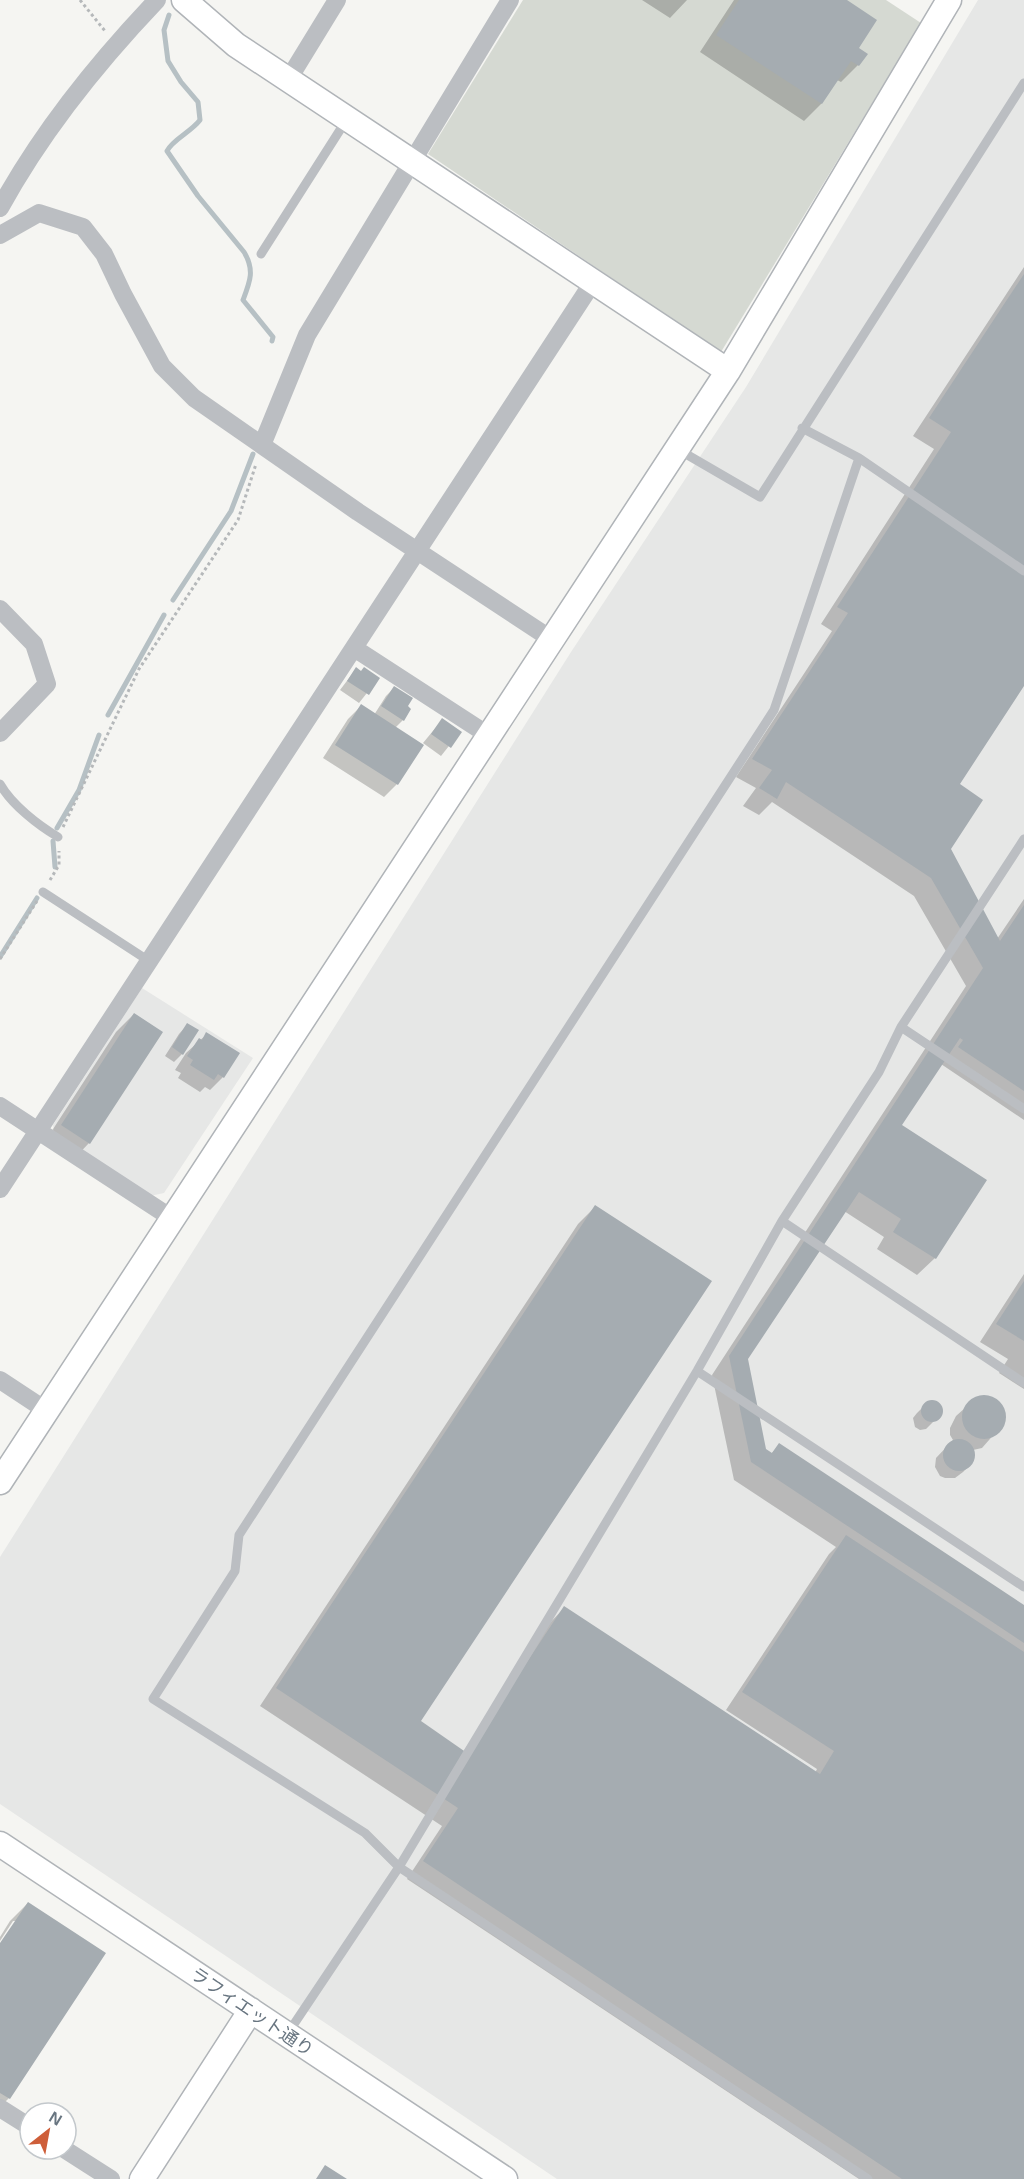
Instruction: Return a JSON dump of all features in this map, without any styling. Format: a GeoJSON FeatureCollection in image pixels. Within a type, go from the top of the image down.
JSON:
{"type":"FeatureCollection","features":[{"type":"Feature","properties":{"kind":"street"},"geometry":{"type":"LineString","coordinates":[[0,208],[59,115],[115,44],[158,0]]}},
{"type":"Feature","properties":{"kind":"street"},"geometry":{"type":"LineString","coordinates":[[184,0],[236,45],[728,371]]}},
{"type":"Feature","properties":{"kind":"street"},"geometry":{"type":"LineString","coordinates":[[288,80],[337,0]]}},
{"type":"Feature","properties":{"kind":"street"},"geometry":{"type":"LineString","coordinates":[[262,445],[307,335],[510,0]]}},
{"type":"Feature","properties":{"kind":"street"},"geometry":{"type":"LineString","coordinates":[[0,1482],[728,371],[949,0]]}},
{"type":"Feature","properties":{"kind":"street"},"geometry":{"type":"LineString","coordinates":[[0,235],[39,213],[83,227],[104,254],[162,366],[194,398],[417,551],[551,639]]}},
{"type":"Feature","properties":{"kind":"street"},"geometry":{"type":"LineString","coordinates":[[0,1189],[593,282]]}},
{"type":"Feature","properties":{"kind":"street"},"geometry":{"type":"LineString","coordinates":[[0,609],[34,644],[47,684],[0,733]]}},
{"type":"Feature","properties":{"kind":"street"},"geometry":{"type":"LineString","coordinates":[[354,648],[488,735]]}},
{"type":"Feature","properties":{"kind":"street"},"geometry":{"type":"LineString","coordinates":[[0,1106],[173,1218]]}},
{"type":"Feature","properties":{"kind":"street"},"geometry":{"type":"LineString","coordinates":[[0,1380],[47,1411]]}},
{"type":"Feature","properties":{"kind":"street","name":"ラフィエット通り"},"geometry":{"type":"LineString","coordinates":[[0,1844],[505,2179]]}},
{"type":"Feature","properties":{"kind":"street"},"geometry":{"type":"LineString","coordinates":[[141,2179],[251,2010]]}},
{"type":"Feature","properties":{"kind":"street"},"geometry":{"type":"LineString","coordinates":[[0,2108],[18,2119]]}},
{"type":"Feature","properties":{"kind":"street"},"geometry":{"type":"LineString","coordinates":[[78,2158],[111,2179]]}},
{"type":"Feature","properties":{"kind":"lane"},"geometry":{"type":"LineString","coordinates":[[677,449],[760,497],[1024,83]]}},
{"type":"Feature","properties":{"kind":"lane"},"geometry":{"type":"LineString","coordinates":[[261,254],[347,119]]}},
{"type":"Feature","properties":{"kind":"lane"},"geometry":{"type":"LineString","coordinates":[[802,428],[859,458],[1024,571]]}},
{"type":"Feature","properties":{"kind":"lane"},"geometry":{"type":"LineString","coordinates":[[859,458],[774,710],[239,1535],[236,1571],[153,1699],[365,1833],[399,1867],[868,2179]]}},
{"type":"Feature","properties":{"kind":"lane"},"geometry":{"type":"LineString","coordinates":[[0,784],[5,793],[36,822],[58,837]]}},
{"type":"Feature","properties":{"kind":"lane"},"geometry":{"type":"LineString","coordinates":[[287,2036],[399,1867],[697,1371],[782,1221],[879,1072],[901,1027],[1024,839]]}},
{"type":"Feature","properties":{"kind":"lane"},"geometry":{"type":"LineString","coordinates":[[43,892],[149,961]]}},
{"type":"Feature","properties":{"kind":"lane"},"geometry":{"type":"LineString","coordinates":[[901,1027],[1024,1108]]}},
{"type":"Feature","properties":{"kind":"lane"},"geometry":{"type":"LineString","coordinates":[[782,1221],[1024,1383]]}},
{"type":"Feature","properties":{"kind":"lane"},"geometry":{"type":"LineString","coordinates":[[697,1371],[1024,1587]]}},
{"type":"Feature","properties":{"kind":"path"},"geometry":{"type":"LineString","coordinates":[[80,0],[115,44]]}},
{"type":"Feature","properties":{"kind":"path"},"geometry":{"type":"LineString","coordinates":[[0,959],[59,865],[58,837],[139,669],[238,520],[262,445]]}},
{"type":"Feature","properties":{"kind":"shaded area"},"geometry":{"type":"Polygon","coordinates":[[[523,0],[886,0],[921,23],[721,352],[428,154],[523,0]]]}},
{"type":"Feature","properties":{"kind":"shaded area"},"geometry":{"type":"Polygon","coordinates":[[[978,0],[1024,0],[1024,2179],[557,2179],[0,1804],[0,1557],[571,652],[746,387],[978,0]]]}},
{"type":"Feature","properties":{"kind":"shaded area"},"geometry":{"type":"Polygon","coordinates":[[[142,988],[253,1058],[164,1193],[150,1196],[54,1132],[53,1125],[142,988]]]}},
{"type":"Feature","properties":{"kind":"building"},"geometry":{"type":"Polygon","coordinates":[[[739,0],[847,0],[877,20],[859,48],[868,54],[859,66],[851,61],[822,104],[716,35],[739,0]]]}},
{"type":"Feature","properties":{"kind":"building"},"geometry":{"type":"Polygon","coordinates":[[[1024,274],[1024,686],[960,784],[983,800],[951,849],[1000,941],[1024,905],[1024,1091],[958,1047],[963,1040],[960,1038],[902,1125],[987,1180],[936,1259],[893,1232],[901,1219],[859,1192],[748,1359],[766,1449],[772,1453],[779,1443],[1024,1605],[1024,1643],[751,1462],[729,1356],[983,968],[931,878],[786,782],[777,799],[759,788],[772,770],[752,759],[848,613],[837,607],[951,432],[929,418],[1024,274]]]}},
{"type":"Feature","properties":{"kind":"building"},"geometry":{"type":"Polygon","coordinates":[[[356,667],[361,671],[364,667],[380,678],[369,695],[347,681],[356,667]]]}},
{"type":"Feature","properties":{"kind":"building"},"geometry":{"type":"Polygon","coordinates":[[[394,686],[413,698],[408,706],[411,709],[404,721],[381,706],[394,686]]]}},
{"type":"Feature","properties":{"kind":"building"},"geometry":{"type":"Polygon","coordinates":[[[361,704],[424,745],[398,785],[335,745],[361,704]]]}},
{"type":"Feature","properties":{"kind":"building"},"geometry":{"type":"Polygon","coordinates":[[[442,718],[462,732],[451,748],[431,734],[442,718]]]}},
{"type":"Feature","properties":{"kind":"building"},"geometry":{"type":"Polygon","coordinates":[[[134,1013],[163,1032],[90,1144],[61,1125],[134,1013]]]}},
{"type":"Feature","properties":{"kind":"building"},"geometry":{"type":"Polygon","coordinates":[[[187,1023],[199,1030],[183,1055],[172,1047],[187,1023]]]}},
{"type":"Feature","properties":{"kind":"building"},"geometry":{"type":"Polygon","coordinates":[[[206,1032],[240,1053],[224,1078],[218,1074],[214,1080],[190,1065],[193,1060],[187,1056],[199,1038],[202,1040],[206,1032]]]}},
{"type":"Feature","properties":{"kind":"building"},"geometry":{"type":"Polygon","coordinates":[[[595,1205],[712,1281],[421,1721],[467,1753],[564,1606],[820,1774],[834,1751],[742,1692],[846,1535],[1024,1652],[1024,2179],[902,2179],[423,1861],[458,1808],[276,1688],[595,1205]]]}},
{"type":"Feature","properties":{"kind":"building"},"geometry":{"type":"Polygon","coordinates":[[[1024,1281],[1024,1341],[996,1324],[1024,1281]]]}},
{"type":"Feature","properties":{"kind":"building"},"geometry":{"type":"Polygon","coordinates":[[[984,1395],[999,1402],[1006,1417],[999,1432],[984,1439],[969,1432],[962,1417],[969,1402],[984,1395]]]}},
{"type":"Feature","properties":{"kind":"building"},"geometry":{"type":"Polygon","coordinates":[[[932,1400],[940,1403],[943,1411],[940,1419],[932,1422],[924,1419],[921,1411],[924,1403],[932,1400]]]}},
{"type":"Feature","properties":{"kind":"building"},"geometry":{"type":"Polygon","coordinates":[[[959,1439],[971,1443],[975,1455],[971,1467],[959,1471],[947,1467],[943,1455],[947,1443],[959,1439]]]}},
{"type":"Feature","properties":{"kind":"building"},"geometry":{"type":"Polygon","coordinates":[[[28,1902],[106,1953],[10,2099],[0,2093],[0,1943],[28,1902]]]}},
{"type":"Feature","properties":{"kind":"building"},"geometry":{"type":"Polygon","coordinates":[[[325,2165],[347,2179],[316,2179],[325,2165]]]}},
{"type":"Feature","properties":{"kind":"waterway"},"geometry":{"type":"LineString","coordinates":[[169,15],[164,30],[168,61],[181,82],[198,102],[200,120],[167,151],[198,196],[244,252],[250,276],[243,300],[273,337],[272,341]]}},
{"type":"Feature","properties":{"kind":"waterway"},"geometry":{"type":"LineString","coordinates":[[173,600],[231,511],[253,454]]}},
{"type":"Feature","properties":{"kind":"waterway"},"geometry":{"type":"LineString","coordinates":[[108,715],[164,615]]}},
{"type":"Feature","properties":{"kind":"waterway"},"geometry":{"type":"LineString","coordinates":[[57,828],[79,790],[99,735]]}},
{"type":"Feature","properties":{"kind":"waterway"},"geometry":{"type":"LineString","coordinates":[[53,841],[55,867]]}},
{"type":"Feature","properties":{"kind":"waterway"},"geometry":{"type":"LineString","coordinates":[[0,957],[37,898]]}}]}
